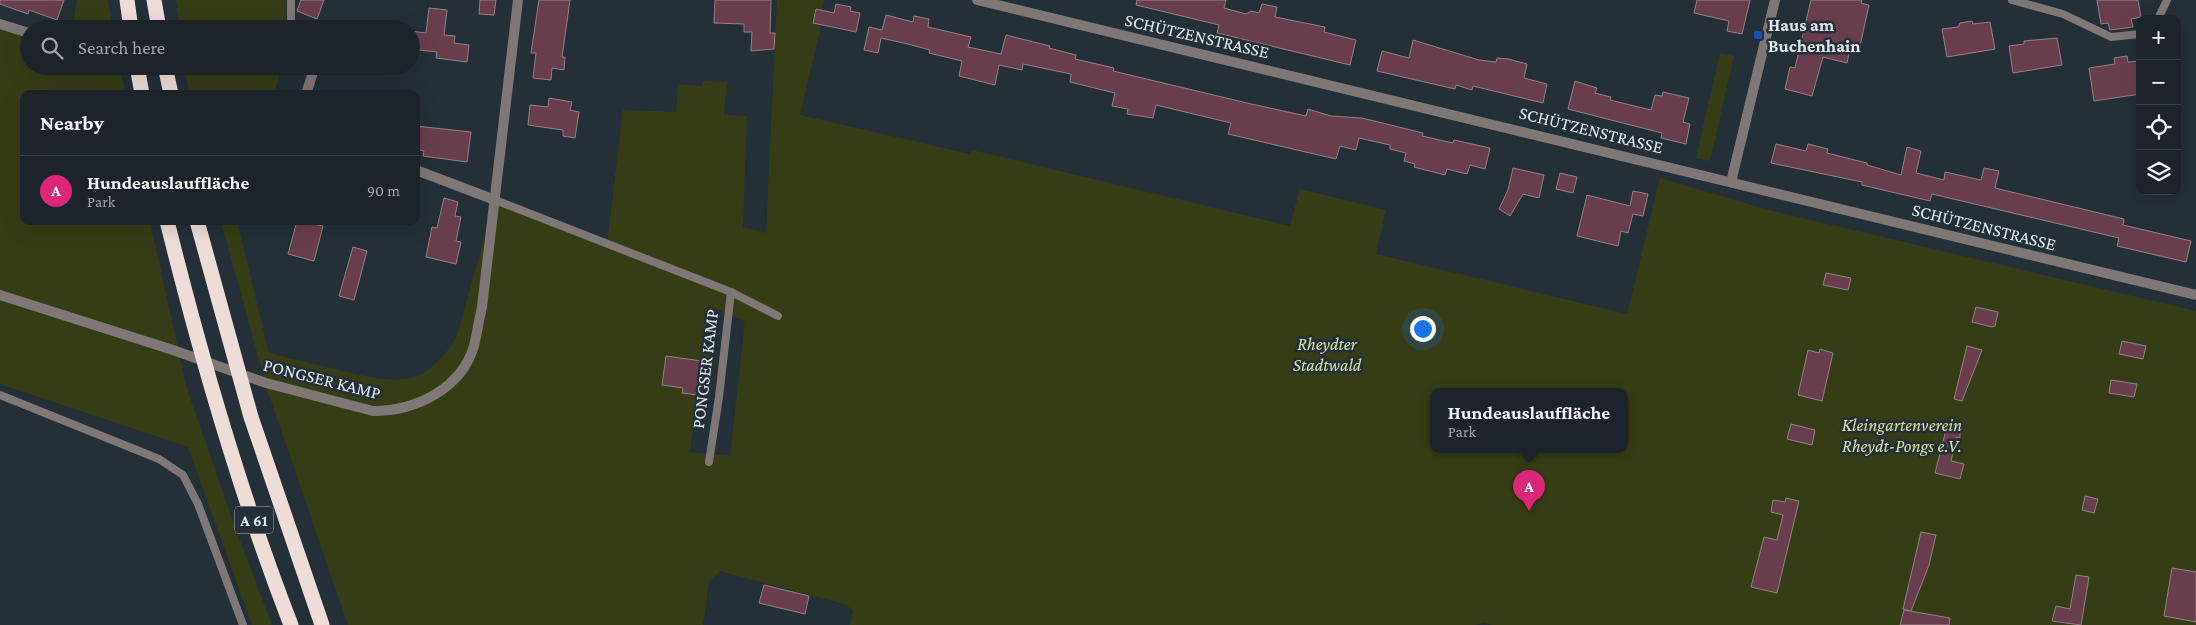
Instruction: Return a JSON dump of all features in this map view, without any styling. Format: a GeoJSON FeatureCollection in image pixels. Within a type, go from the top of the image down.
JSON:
{"type":"FeatureCollection","features":[{"type":"Feature","properties":{"kind":"highway"},"geometry":{"type":"LineString","coordinates":[[127,0],[130,20]]}},
{"type":"Feature","properties":{"kind":"highway"},"geometry":{"type":"LineString","coordinates":[[154,0],[157,20]]}},
{"type":"Feature","properties":{"kind":"highway"},"geometry":{"type":"LineString","coordinates":[[139,75],[141,90]]}},
{"type":"Feature","properties":{"kind":"highway"},"geometry":{"type":"LineString","coordinates":[[168,75],[170,90]]}},
{"type":"Feature","properties":{"kind":"highway","name":"A 61"},"geometry":{"type":"LineString","coordinates":[[168,225],[187,303],[220,414],[270,573],[291,625]]}},
{"type":"Feature","properties":{"kind":"highway","name":"A 61"},"geometry":{"type":"LineString","coordinates":[[198,225],[251,418],[295,551],[322,625]]}},
{"type":"Feature","properties":{"kind":"street","name":"PONGSER KAMP"},"geometry":{"type":"LineString","coordinates":[[0,295],[173,350],[284,388],[373,411],[392,411],[424,401],[442,391],[454,379],[473,347],[482,307],[518,0]]}},
{"type":"Feature","properties":{"kind":"street","name":"SCHÜTZENSTRASSE"},"geometry":{"type":"LineString","coordinates":[[977,0],[2196,295]]}},
{"type":"Feature","properties":{"kind":"street"},"geometry":{"type":"LineString","coordinates":[[1731,182],[1775,0]]}},
{"type":"Feature","properties":{"kind":"street"},"geometry":{"type":"LineString","coordinates":[[0,24],[20,30]]}},
{"type":"Feature","properties":{"kind":"street"},"geometry":{"type":"LineString","coordinates":[[307,90],[312,75]]}},
{"type":"Feature","properties":{"kind":"street","name":"PONGSER KAMP"},"geometry":{"type":"LineString","coordinates":[[420,172],[496,200]]}},
{"type":"Feature","properties":{"kind":"lane"},"geometry":{"type":"LineString","coordinates":[[291,0],[291,20]]}},
{"type":"Feature","properties":{"kind":"lane"},"geometry":{"type":"LineString","coordinates":[[2012,0],[2063,14],[2111,37],[2136,34]]}},
{"type":"Feature","properties":{"kind":"lane"},"geometry":{"type":"LineString","coordinates":[[2160,15],[2167,0]]}},
{"type":"Feature","properties":{"kind":"lane","name":"PONGSER KAMP"},"geometry":{"type":"LineString","coordinates":[[496,200],[731,292],[719,397],[709,462]]}},
{"type":"Feature","properties":{"kind":"lane"},"geometry":{"type":"LineString","coordinates":[[731,292],[778,316]]}},
{"type":"Feature","properties":{"kind":"lane"},"geometry":{"type":"LineString","coordinates":[[0,395],[159,458],[183,475],[198,504],[243,625]]}},
{"type":"Feature","properties":{"kind":"green space"},"geometry":{"type":"Polygon","coordinates":[[[77,0],[108,0],[111,20],[74,20],[77,0]]]}},
{"type":"Feature","properties":{"kind":"green space"},"geometry":{"type":"Polygon","coordinates":[[[176,0],[286,0],[285,20],[179,20],[176,0]]]}},
{"type":"Feature","properties":{"kind":"green space"},"geometry":{"type":"Polygon","coordinates":[[[777,0],[824,0],[822,9],[815,8],[812,23],[821,26],[800,115],[970,154],[972,150],[1290,226],[1300,189],[1386,210],[1376,254],[1627,314],[1660,178],[1769,210],[2196,311],[2196,625],[1493,625],[1484,623],[1475,625],[850,625],[853,610],[844,604],[720,571],[709,581],[703,625],[348,625],[267,389],[222,225],[238,225],[269,353],[362,375],[395,380],[422,374],[434,366],[457,336],[495,200],[607,244],[623,110],[676,112],[678,84],[702,86],[703,81],[727,82],[724,115],[747,116],[743,227],[766,233],[777,0]],[[708,305],[703,354],[716,355],[710,400],[697,399],[690,452],[730,456],[745,321],[708,305]]]}},
{"type":"Feature","properties":{"kind":"green space"},"geometry":{"type":"Polygon","coordinates":[[[0,24],[20,29],[20,75],[122,75],[124,90],[20,90],[20,225],[151,225],[187,389],[236,530],[272,625],[252,625],[188,447],[0,384],[0,24]]]}},
{"type":"Feature","properties":{"kind":"green space"},"geometry":{"type":"Polygon","coordinates":[[[1720,53],[1734,56],[1710,161],[1696,158],[1720,53]]]}},
{"type":"Feature","properties":{"kind":"green space"},"geometry":{"type":"Polygon","coordinates":[[[186,75],[279,75],[275,90],[188,90],[186,75]]]}},
{"type":"Feature","properties":{"kind":"building"},"geometry":{"type":"Polygon","coordinates":[[[0,0],[64,0],[57,20],[29,10],[28,14],[0,4],[0,0]]]}},
{"type":"Feature","properties":{"kind":"building"},"geometry":{"type":"Polygon","coordinates":[[[301,0],[324,0],[317,19],[297,11],[301,0]]]}},
{"type":"Feature","properties":{"kind":"building"},"geometry":{"type":"Polygon","coordinates":[[[480,0],[496,0],[494,15],[479,14],[480,0]]]}},
{"type":"Feature","properties":{"kind":"building"},"geometry":{"type":"Polygon","coordinates":[[[539,0],[570,0],[562,57],[565,57],[564,70],[552,68],[551,80],[533,78],[536,53],[531,53],[539,0]]]}},
{"type":"Feature","properties":{"kind":"building"},"geometry":{"type":"Polygon","coordinates":[[[715,0],[771,0],[770,33],[775,33],[774,49],[751,51],[752,32],[744,32],[744,24],[714,23],[715,0]]]}},
{"type":"Feature","properties":{"kind":"building"},"geometry":{"type":"Polygon","coordinates":[[[1137,0],[1226,0],[1224,8],[1246,14],[1251,11],[1259,13],[1262,4],[1277,7],[1275,17],[1325,27],[1324,32],[1356,40],[1350,65],[1217,33],[1219,25],[1136,5],[1137,0]]]}},
{"type":"Feature","properties":{"kind":"building"},"geometry":{"type":"Polygon","coordinates":[[[1697,0],[1750,0],[1742,34],[1727,31],[1729,21],[1694,13],[1697,0]]]}},
{"type":"Feature","properties":{"kind":"building"},"geometry":{"type":"Polygon","coordinates":[[[1811,0],[1862,0],[1861,3],[1869,5],[1860,46],[1851,44],[1847,63],[1823,57],[1812,96],[1785,89],[1790,67],[1795,68],[1811,0]]]}},
{"type":"Feature","properties":{"kind":"building"},"geometry":{"type":"Polygon","coordinates":[[[2097,0],[2138,0],[2141,15],[2136,15],[2136,18],[2131,19],[2133,27],[2110,30],[2108,23],[2101,24],[2097,0]]]}},
{"type":"Feature","properties":{"kind":"building"},"geometry":{"type":"Polygon","coordinates":[[[836,4],[851,7],[850,11],[860,13],[856,32],[813,23],[816,9],[834,13],[836,4]]]}},
{"type":"Feature","properties":{"kind":"building"},"geometry":{"type":"Polygon","coordinates":[[[429,8],[447,10],[444,35],[455,36],[454,43],[469,45],[467,62],[436,58],[437,52],[420,50],[420,32],[426,33],[429,8]]]}},
{"type":"Feature","properties":{"kind":"building"},"geometry":{"type":"Polygon","coordinates":[[[886,15],[913,22],[914,16],[929,19],[928,27],[971,37],[968,47],[1001,54],[1006,35],[1050,46],[1049,48],[1076,55],[1075,59],[1114,68],[1113,71],[1247,103],[1306,116],[1308,109],[1331,116],[1362,118],[1423,133],[1422,136],[1453,143],[1454,140],[1490,148],[1485,169],[1470,165],[1467,174],[1447,169],[1445,175],[1414,167],[1415,164],[1404,161],[1406,153],[1390,149],[1390,145],[1359,138],[1356,150],[1340,146],[1336,159],[1228,134],[1231,123],[1156,105],[1153,118],[1127,114],[1128,109],[1112,106],[1115,93],[1070,82],[1071,74],[1023,64],[1022,70],[999,65],[995,85],[959,76],[962,61],[929,53],[930,50],[908,44],[881,38],[878,53],[864,50],[869,27],[882,30],[886,15]]]}},
{"type":"Feature","properties":{"kind":"building"},"geometry":{"type":"Polygon","coordinates":[[[1972,21],[1973,24],[1990,22],[1995,49],[1947,57],[1942,29],[1958,27],[1960,23],[1972,21]]]}},
{"type":"Feature","properties":{"kind":"building"},"geometry":{"type":"Polygon","coordinates":[[[2057,38],[2062,65],[2013,73],[2009,46],[2024,44],[2024,41],[2057,38]]]}},
{"type":"Feature","properties":{"kind":"building"},"geometry":{"type":"Polygon","coordinates":[[[1413,40],[1479,60],[1496,62],[1497,58],[1527,64],[1524,78],[1547,84],[1543,103],[1473,86],[1472,90],[1456,85],[1455,89],[1377,71],[1382,51],[1409,58],[1413,40]]]}},
{"type":"Feature","properties":{"kind":"building"},"geometry":{"type":"Polygon","coordinates":[[[2127,56],[2128,62],[2136,61],[2136,95],[2094,101],[2089,68],[2115,64],[2114,58],[2127,56]]]}},
{"type":"Feature","properties":{"kind":"building"},"geometry":{"type":"Polygon","coordinates":[[[1575,81],[1597,88],[1595,93],[1611,97],[1610,100],[1651,110],[1655,95],[1662,96],[1663,92],[1689,98],[1683,122],[1690,124],[1686,144],[1661,138],[1662,133],[1568,109],[1575,81]]]}},
{"type":"Feature","properties":{"kind":"building"},"geometry":{"type":"Polygon","coordinates":[[[549,98],[572,102],[570,110],[579,112],[575,138],[563,136],[563,130],[528,125],[530,105],[548,107],[549,98]]]}},
{"type":"Feature","properties":{"kind":"building"},"geometry":{"type":"Polygon","coordinates":[[[420,126],[471,132],[467,162],[423,156],[424,151],[420,150],[420,126]]]}},
{"type":"Feature","properties":{"kind":"building"},"geometry":{"type":"Polygon","coordinates":[[[1776,144],[1806,151],[1808,144],[1828,149],[1827,153],[1867,163],[1867,165],[1901,175],[1907,147],[1921,151],[1916,173],[1944,180],[1945,172],[1981,180],[1984,168],[1999,171],[1995,188],[2124,219],[2123,225],[2191,241],[2186,262],[2117,246],[2119,238],[1932,194],[1930,201],[1862,185],[1862,182],[1771,163],[1776,144]]]}},
{"type":"Feature","properties":{"kind":"building"},"geometry":{"type":"Polygon","coordinates":[[[1513,168],[1544,175],[1539,198],[1523,194],[1510,216],[1499,209],[1508,190],[1513,168]]]}},
{"type":"Feature","properties":{"kind":"building"},"geometry":{"type":"Polygon","coordinates":[[[1560,173],[1577,177],[1573,193],[1556,189],[1560,173]]]}},
{"type":"Feature","properties":{"kind":"building"},"geometry":{"type":"Polygon","coordinates":[[[1633,191],[1648,194],[1643,216],[1633,214],[1628,233],[1621,231],[1618,246],[1577,236],[1587,195],[1630,206],[1633,191]]]}},
{"type":"Feature","properties":{"kind":"building"},"geometry":{"type":"Polygon","coordinates":[[[444,198],[458,202],[455,216],[461,217],[456,241],[461,242],[456,264],[426,257],[432,227],[437,228],[444,198]]]}},
{"type":"Feature","properties":{"kind":"building"},"geometry":{"type":"Polygon","coordinates":[[[296,225],[323,226],[314,261],[288,254],[296,225]]]}},
{"type":"Feature","properties":{"kind":"building"},"geometry":{"type":"Polygon","coordinates":[[[353,247],[367,251],[354,300],[339,296],[353,247]]]}},
{"type":"Feature","properties":{"kind":"building"},"geometry":{"type":"Polygon","coordinates":[[[1826,273],[1851,278],[1848,290],[1823,285],[1826,273]]]}},
{"type":"Feature","properties":{"kind":"building"},"geometry":{"type":"Polygon","coordinates":[[[1976,307],[1998,312],[1995,326],[1972,322],[1976,307]]]}},
{"type":"Feature","properties":{"kind":"building"},"geometry":{"type":"Polygon","coordinates":[[[2122,341],[2146,346],[2143,359],[2119,354],[2122,341]]]}},
{"type":"Feature","properties":{"kind":"building"},"geometry":{"type":"Polygon","coordinates":[[[1967,346],[1982,350],[1962,401],[1954,399],[1967,346]]]}},
{"type":"Feature","properties":{"kind":"building"},"geometry":{"type":"Polygon","coordinates":[[[1820,349],[1833,353],[1822,401],[1798,395],[1808,350],[1819,353],[1820,349]]]}},
{"type":"Feature","properties":{"kind":"building"},"geometry":{"type":"Polygon","coordinates":[[[666,356],[709,362],[705,396],[682,393],[683,388],[662,385],[666,356]]]}},
{"type":"Feature","properties":{"kind":"building"},"geometry":{"type":"Polygon","coordinates":[[[2111,380],[2137,384],[2134,397],[2109,393],[2111,380]]]}},
{"type":"Feature","properties":{"kind":"building"},"geometry":{"type":"Polygon","coordinates":[[[1948,422],[1960,425],[1960,438],[1957,437],[1951,461],[1964,464],[1960,479],[1935,473],[1948,422]]]}},
{"type":"Feature","properties":{"kind":"building"},"geometry":{"type":"Polygon","coordinates":[[[1791,424],[1815,430],[1812,445],[1787,439],[1791,424]]]}},
{"type":"Feature","properties":{"kind":"building"},"geometry":{"type":"Polygon","coordinates":[[[2085,496],[2098,499],[2094,513],[2082,510],[2085,496]]]}},
{"type":"Feature","properties":{"kind":"building"},"geometry":{"type":"Polygon","coordinates":[[[1786,498],[1799,501],[1777,593],[1751,587],[1764,537],[1777,540],[1783,515],[1771,512],[1773,500],[1785,502],[1786,498]]]}},
{"type":"Feature","properties":{"kind":"building"},"geometry":{"type":"Polygon","coordinates":[[[1921,532],[1936,535],[1929,565],[1911,611],[1903,609],[1921,532]]]}},
{"type":"Feature","properties":{"kind":"building"},"geometry":{"type":"Polygon","coordinates":[[[2172,568],[2196,572],[2196,622],[2164,616],[2172,568]]]}},
{"type":"Feature","properties":{"kind":"building"},"geometry":{"type":"Polygon","coordinates":[[[2076,575],[2089,577],[2081,625],[2052,621],[2056,606],[2070,609],[2076,575]]]}},
{"type":"Feature","properties":{"kind":"building"},"geometry":{"type":"Polygon","coordinates":[[[764,585],[809,596],[805,614],[759,603],[764,585]]]}},
{"type":"Feature","properties":{"kind":"building"},"geometry":{"type":"Polygon","coordinates":[[[1904,610],[1950,618],[1949,625],[1900,625],[1904,610]]]}},
{"type":"Feature","properties":{"kind":"place","name":"Haus am Buchenhain"},"geometry":{"type":"Point","coordinates":[1758,35]}},
{"type":"Feature","properties":{"kind":"place","name":"Hundeauslauffläche"},"geometry":{"type":"Point","coordinates":[1529,511]}},
{"type":"Feature","properties":{"kind":"park label","name":"Rheydter Stadtwald"},"geometry":{"type":"Point","coordinates":[1327,354]}},
{"type":"Feature","properties":{"kind":"park label","name":"Kleingartenverein Rheydt-Pongs e.V."},"geometry":{"type":"Point","coordinates":[1902,435]}}]}
